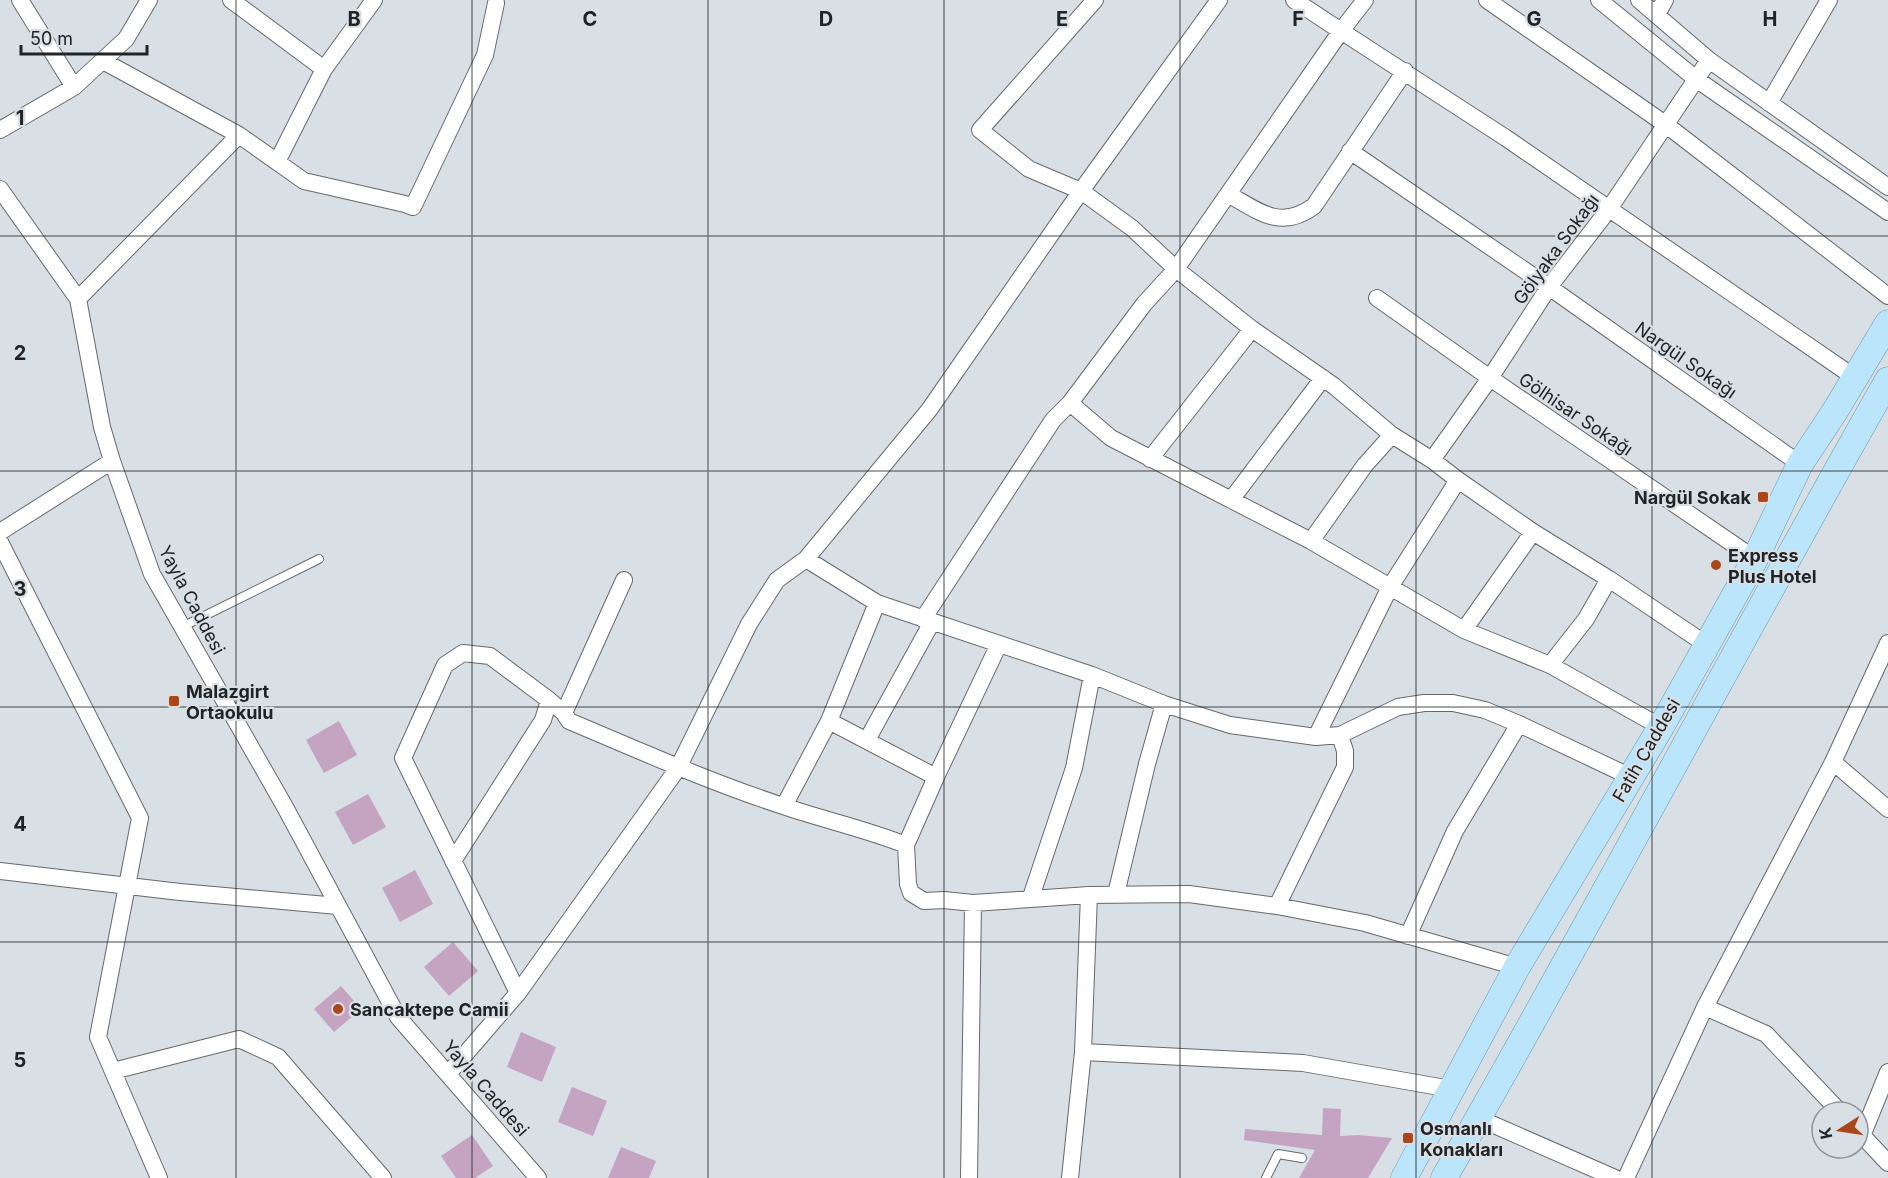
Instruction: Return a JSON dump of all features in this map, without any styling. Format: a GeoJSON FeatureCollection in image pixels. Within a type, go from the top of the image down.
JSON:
{"type":"FeatureCollection","features":[{"type":"Feature","properties":{"kind":"main road","name":"Fatih Caddesi"},"geometry":{"type":"LineString","coordinates":[[1404,1178],[1517,967],[1661,727],[1755,559],[1800,464],[1888,323]]}},
{"type":"Feature","properties":{"kind":"main road","name":"Fatih Caddesi"},"geometry":{"type":"LineString","coordinates":[[1444,1178],[1777,575],[1888,380]]}},
{"type":"Feature","properties":{"kind":"street"},"geometry":{"type":"LineString","coordinates":[[20,0],[74,87]]}},
{"type":"Feature","properties":{"kind":"street"},"geometry":{"type":"LineString","coordinates":[[0,129],[74,87],[126,39],[149,0]]}},
{"type":"Feature","properties":{"kind":"street"},"geometry":{"type":"LineString","coordinates":[[231,0],[324,69]]}},
{"type":"Feature","properties":{"kind":"street"},"geometry":{"type":"LineString","coordinates":[[277,162],[324,69],[374,0]]}},
{"type":"Feature","properties":{"kind":"street"},"geometry":{"type":"LineString","coordinates":[[1095,0],[980,130],[1029,169],[1081,190],[1132,228],[1176,269],[1252,328],[1323,378],[1392,435],[1432,459],[1533,532],[1609,579],[1707,645]]}},
{"type":"Feature","properties":{"kind":"street"},"geometry":{"type":"LineString","coordinates":[[448,1074],[518,993],[678,768],[749,624],[777,580],[806,559],[928,410],[1081,190],[1218,0]]}},
{"type":"Feature","properties":{"kind":"street"},"geometry":{"type":"LineString","coordinates":[[1294,0],[1609,209],[1854,377]]}},
{"type":"Feature","properties":{"kind":"street"},"geometry":{"type":"LineString","coordinates":[[867,740],[928,620],[1053,420],[1070,403],[1144,304],[1176,269],[1341,31],[1365,0]]}},
{"type":"Feature","properties":{"kind":"street"},"geometry":{"type":"LineString","coordinates":[[1487,0],[1665,124],[1888,296]]}},
{"type":"Feature","properties":{"kind":"street"},"geometry":{"type":"LineString","coordinates":[[1599,0],[1696,80],[1888,212]]}},
{"type":"Feature","properties":{"kind":"street"},"geometry":{"type":"LineString","coordinates":[[1639,0],[1661,7],[1709,60],[1888,187]]}},
{"type":"Feature","properties":{"kind":"street"},"geometry":{"type":"LineString","coordinates":[[1770,103],[1829,0]]}},
{"type":"Feature","properties":{"kind":"street"},"geometry":{"type":"LineString","coordinates":[[103,61],[239,135],[304,181],[413,207],[485,55],[496,3]]}},
{"type":"Feature","properties":{"kind":"street","name":"Gölyaka Sokağı"},"geometry":{"type":"LineString","coordinates":[[1432,459],[1490,378],[1549,287],[1609,209],[1709,60]]}},
{"type":"Feature","properties":{"kind":"street"},"geometry":{"type":"LineString","coordinates":[[1228,194],[1267,216],[1286,218],[1314,206],[1404,71]]}},
{"type":"Feature","properties":{"kind":"street"},"geometry":{"type":"LineString","coordinates":[[78,299],[239,135]]}},
{"type":"Feature","properties":{"kind":"street","name":"Nargül Sokağı"},"geometry":{"type":"LineString","coordinates":[[1350,151],[1549,287],[1800,464]]}},
{"type":"Feature","properties":{"kind":"street","name":"Yayla Caddesi"},"geometry":{"type":"LineString","coordinates":[[0,189],[78,299],[102,427],[152,574],[398,1017],[538,1178]]}},
{"type":"Feature","properties":{"kind":"street","name":"Gölhisar Sokağı"},"geometry":{"type":"LineString","coordinates":[[1377,298],[1755,559]]}},
{"type":"Feature","properties":{"kind":"street"},"geometry":{"type":"LineString","coordinates":[[1150,459],[1252,328]]}},
{"type":"Feature","properties":{"kind":"street"},"geometry":{"type":"LineString","coordinates":[[1231,500],[1323,378]]}},
{"type":"Feature","properties":{"kind":"street"},"geometry":{"type":"LineString","coordinates":[[1070,403],[1111,438],[1311,542],[1464,630],[1550,665],[1661,727]]}},
{"type":"Feature","properties":{"kind":"street"},"geometry":{"type":"LineString","coordinates":[[1311,542],[1365,465],[1392,435]]}},
{"type":"Feature","properties":{"kind":"street"},"geometry":{"type":"LineString","coordinates":[[0,532],[112,461]]}},
{"type":"Feature","properties":{"kind":"street"},"geometry":{"type":"LineString","coordinates":[[1316,737],[1390,586],[1458,480]]}},
{"type":"Feature","properties":{"kind":"street"},"geometry":{"type":"LineString","coordinates":[[1464,630],[1533,532]]}},
{"type":"Feature","properties":{"kind":"street"},"geometry":{"type":"LineString","coordinates":[[0,542],[140,818],[98,1037],[159,1178]]}},
{"type":"Feature","properties":{"kind":"street"},"geometry":{"type":"LineString","coordinates":[[806,559],[877,603],[1092,675],[1164,704],[1230,725],[1316,737],[1340,735],[1398,707],[1424,703],[1453,703],[1469,706],[1519,724],[1631,777]]}},
{"type":"Feature","properties":{"kind":"street"},"geometry":{"type":"LineString","coordinates":[[1550,665],[1586,619],[1609,579]]}},
{"type":"Feature","properties":{"kind":"street"},"geometry":{"type":"LineString","coordinates":[[564,713],[624,580]]}},
{"type":"Feature","properties":{"kind":"street"},"geometry":{"type":"LineString","coordinates":[[784,806],[829,721],[877,603]]}},
{"type":"Feature","properties":{"kind":"street"},"geometry":{"type":"LineString","coordinates":[[1626,1178],[1705,1007],[1833,762],[1888,643]]}},
{"type":"Feature","properties":{"kind":"street"},"geometry":{"type":"LineString","coordinates":[[999,644],[906,845],[910,893],[924,901],[944,900],[973,903],[1031,897],[1189,894],[1277,906],[1365,924],[1517,967]]}},
{"type":"Feature","properties":{"kind":"street"},"geometry":{"type":"LineString","coordinates":[[518,993],[403,759],[445,664],[463,653],[490,656],[549,700],[564,713],[569,721],[678,768],[784,806],[875,833],[906,845]]}},
{"type":"Feature","properties":{"kind":"street"},"geometry":{"type":"LineString","coordinates":[[1031,897],[1074,768],[1092,675]]}},
{"type":"Feature","properties":{"kind":"street"},"geometry":{"type":"LineString","coordinates":[[453,861],[543,720],[549,700]]}},
{"type":"Feature","properties":{"kind":"street"},"geometry":{"type":"LineString","coordinates":[[1116,894],[1164,704]]}},
{"type":"Feature","properties":{"kind":"street"},"geometry":{"type":"LineString","coordinates":[[829,721],[936,777]]}},
{"type":"Feature","properties":{"kind":"street"},"geometry":{"type":"LineString","coordinates":[[1408,936],[1455,831],[1519,724]]}},
{"type":"Feature","properties":{"kind":"street"},"geometry":{"type":"LineString","coordinates":[[1277,906],[1345,767],[1345,751],[1340,735]]}},
{"type":"Feature","properties":{"kind":"street"},"geometry":{"type":"LineString","coordinates":[[1833,762],[1888,809]]}},
{"type":"Feature","properties":{"kind":"street"},"geometry":{"type":"LineString","coordinates":[[0,871],[126,886],[338,906]]}},
{"type":"Feature","properties":{"kind":"street"},"geometry":{"type":"LineString","coordinates":[[1070,1178],[1083,1052],[1089,895]]}},
{"type":"Feature","properties":{"kind":"street"},"geometry":{"type":"LineString","coordinates":[[969,1178],[973,903]]}},
{"type":"Feature","properties":{"kind":"street"},"geometry":{"type":"LineString","coordinates":[[1705,1007],[1766,1034],[1829,1100]]}},
{"type":"Feature","properties":{"kind":"street"},"geometry":{"type":"LineString","coordinates":[[113,1071],[239,1040],[278,1056],[383,1178]]}},
{"type":"Feature","properties":{"kind":"street"},"geometry":{"type":"LineString","coordinates":[[1083,1052],[1304,1063],[1450,1089]]}},
{"type":"Feature","properties":{"kind":"street"},"geometry":{"type":"LineString","coordinates":[[1870,1111],[1888,1072]]}},
{"type":"Feature","properties":{"kind":"street"},"geometry":{"type":"LineString","coordinates":[[1478,1118],[1615,1178]]}},
{"type":"Feature","properties":{"kind":"street"},"geometry":{"type":"LineString","coordinates":[[1870,1143],[1888,1162]]}},
{"type":"Feature","properties":{"kind":"lane"},"geometry":{"type":"LineString","coordinates":[[182,627],[319,559]]}},
{"type":"Feature","properties":{"kind":"lane"},"geometry":{"type":"LineString","coordinates":[[1266,1178],[1278,1154],[1302,1158]]}},
{"type":"Feature","properties":{"kind":"building"},"geometry":{"type":"Polygon","coordinates":[[[339,721],[357,755],[324,773],[306,740],[339,721]]]}},
{"type":"Feature","properties":{"kind":"building"},"geometry":{"type":"Polygon","coordinates":[[[368,794],[386,827],[353,845],[335,812],[368,794]]]}},
{"type":"Feature","properties":{"kind":"building"},"geometry":{"type":"Polygon","coordinates":[[[415,870],[433,904],[400,922],[382,888],[415,870]]]}},
{"type":"Feature","properties":{"kind":"building"},"geometry":{"type":"Polygon","coordinates":[[[453,942],[478,971],[449,996],[424,967],[453,942]]]}},
{"type":"Feature","properties":{"kind":"building","name":"Sancaktepe Camii"},"geometry":{"type":"Polygon","coordinates":[[[341,986],[361,1009],[334,1032],[314,1009],[341,986]]]}},
{"type":"Feature","properties":{"kind":"building"},"geometry":{"type":"Polygon","coordinates":[[[521,1032],[556,1047],[542,1082],[507,1067],[521,1032]]]}},
{"type":"Feature","properties":{"kind":"building"},"geometry":{"type":"Polygon","coordinates":[[[572,1087],[607,1101],[593,1136],[558,1122],[572,1087]]]}},
{"type":"Feature","properties":{"kind":"building"},"geometry":{"type":"Polygon","coordinates":[[[1323,1108],[1341,1109],[1340,1136],[1392,1138],[1368,1178],[1299,1178],[1315,1150],[1244,1140],[1245,1129],[1322,1135],[1323,1108]]]}},
{"type":"Feature","properties":{"kind":"building"},"geometry":{"type":"Polygon","coordinates":[[[472,1135],[493,1166],[475,1178],[456,1178],[441,1156],[472,1135]]]}},
{"type":"Feature","properties":{"kind":"building"},"geometry":{"type":"Polygon","coordinates":[[[621,1147],[656,1161],[649,1178],[608,1178],[621,1147]]]}},
{"type":"Feature","properties":{"kind":"place","name":"Nargül Sokak"},"geometry":{"type":"Point","coordinates":[1763,497]}},
{"type":"Feature","properties":{"kind":"place","name":"Express Plus Hotel"},"geometry":{"type":"Point","coordinates":[1716,565]}},
{"type":"Feature","properties":{"kind":"place","name":"Malazgirt Ortaokulu"},"geometry":{"type":"Point","coordinates":[174,701]}},
{"type":"Feature","properties":{"kind":"place","name":"Sancaktepe Camii"},"geometry":{"type":"Point","coordinates":[338,1009]}},
{"type":"Feature","properties":{"kind":"place","name":"Osmanlı Konakları"},"geometry":{"type":"Point","coordinates":[1408,1138]}}]}
